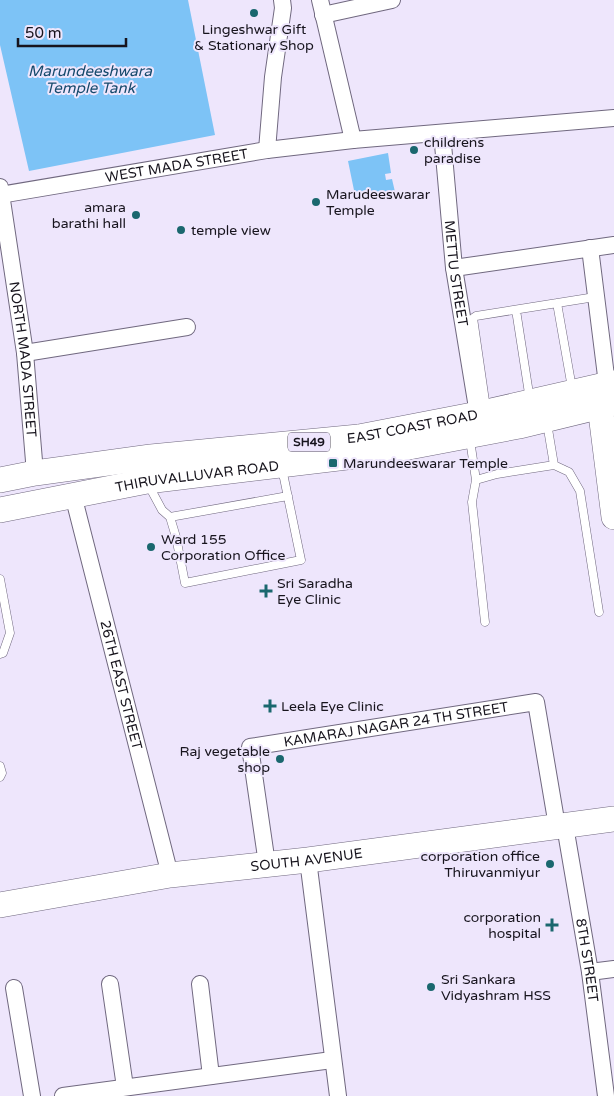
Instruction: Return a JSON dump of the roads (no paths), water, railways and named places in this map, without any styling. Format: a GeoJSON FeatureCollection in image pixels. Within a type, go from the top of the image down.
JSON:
{"type":"FeatureCollection","features":[{"type":"Feature","properties":{"kind":"main road","name":"EAST COAST ROAD"},"geometry":{"type":"LineString","coordinates":[[0,480],[35,473],[151,457],[359,437],[478,421],[528,413],[572,393],[609,394]]}},
{"type":"Feature","properties":{"kind":"main road","name":"SH49"},"geometry":{"type":"LineString","coordinates":[[528,413],[609,394]]}},
{"type":"Feature","properties":{"kind":"main road"},"geometry":{"type":"LineString","coordinates":[[609,394],[614,517]]}},
{"type":"Feature","properties":{"kind":"main road","name":"THIRUVALLUVAR ROAD"},"geometry":{"type":"LineString","coordinates":[[0,510],[147,481],[372,454],[478,421]]}},
{"type":"Feature","properties":{"kind":"main road","name":"SOUTH AVENUE"},"geometry":{"type":"LineString","coordinates":[[0,904],[170,875],[308,860],[614,819]]}},
{"type":"Feature","properties":{"kind":"street"},"geometry":{"type":"LineString","coordinates":[[267,150],[273,77],[283,8],[282,0]]}},
{"type":"Feature","properties":{"kind":"street"},"geometry":{"type":"LineString","coordinates":[[353,140],[322,7],[392,0]]}},
{"type":"Feature","properties":{"kind":"street","name":"WEST MADA STREET"},"geometry":{"type":"LineString","coordinates":[[0,192],[267,150],[353,140],[614,118]]}},
{"type":"Feature","properties":{"kind":"street","name":"METTU STREET"},"geometry":{"type":"LineString","coordinates":[[442,133],[454,268],[478,421]]}},
{"type":"Feature","properties":{"kind":"street","name":"NORTH MADA STREET"},"geometry":{"type":"LineString","coordinates":[[0,192],[25,353],[35,473]]}},
{"type":"Feature","properties":{"kind":"street"},"geometry":{"type":"LineString","coordinates":[[454,268],[614,245]]}},
{"type":"Feature","properties":{"kind":"street"},"geometry":{"type":"LineString","coordinates":[[590,248],[609,394]]}},
{"type":"Feature","properties":{"kind":"street"},"geometry":{"type":"LineString","coordinates":[[25,353],[187,327]]}},
{"type":"Feature","properties":{"kind":"street","name":"26TH EAST STREET"},"geometry":{"type":"LineString","coordinates":[[73,495],[170,875]]}},
{"type":"Feature","properties":{"kind":"street","name":"KAMARAJ NAGAR 24 TH STREET"},"geometry":{"type":"LineString","coordinates":[[267,864],[250,747],[536,702],[561,826]]}},
{"type":"Feature","properties":{"kind":"street","name":"8TH STREET"},"geometry":{"type":"LineString","coordinates":[[561,826],[590,972],[606,1096]]}},
{"type":"Feature","properties":{"kind":"street"},"geometry":{"type":"LineString","coordinates":[[308,860],[338,1096]]}},
{"type":"Feature","properties":{"kind":"street"},"geometry":{"type":"LineString","coordinates":[[590,972],[614,969]]}},
{"type":"Feature","properties":{"kind":"street"},"geometry":{"type":"LineString","coordinates":[[110,984],[125,1088]]}},
{"type":"Feature","properties":{"kind":"street"},"geometry":{"type":"LineString","coordinates":[[200,984],[211,1076]]}},
{"type":"Feature","properties":{"kind":"street"},"geometry":{"type":"LineString","coordinates":[[14,988],[32,1096]]}},
{"type":"Feature","properties":{"kind":"street"},"geometry":{"type":"LineString","coordinates":[[63,1096],[332,1060]]}},
{"type":"Feature","properties":{"kind":"lane"},"geometry":{"type":"LineString","coordinates":[[485,622],[472,502],[476,480],[478,421],[473,318],[596,297]]}},
{"type":"Feature","properties":{"kind":"lane"},"geometry":{"type":"LineString","coordinates":[[557,303],[572,393]]}},
{"type":"Feature","properties":{"kind":"lane"},"geometry":{"type":"LineString","coordinates":[[516,310],[528,413],[554,465]]}},
{"type":"Feature","properties":{"kind":"lane"},"geometry":{"type":"LineString","coordinates":[[147,481],[162,510],[170,516],[185,583],[301,560],[284,478],[279,465]]}},
{"type":"Feature","properties":{"kind":"lane"},"geometry":{"type":"LineString","coordinates":[[476,480],[497,474],[554,465],[569,472],[580,491],[599,612]]}},
{"type":"Feature","properties":{"kind":"lane"},"geometry":{"type":"LineString","coordinates":[[170,516],[288,496]]}},
{"type":"Feature","properties":{"kind":"lane"},"geometry":{"type":"LineString","coordinates":[[0,579],[10,633],[3,653],[0,654]]}},
{"type":"Feature","properties":{"kind":"lane"},"geometry":{"type":"LineString","coordinates":[[0,766],[2,773],[0,777]]}},
{"type":"Feature","properties":{"kind":"water","name":"Marundeeshwara Temple Tank"},"geometry":{"type":"Polygon","coordinates":[[[0,0],[188,0],[215,135],[29,171],[0,45],[0,0]]]}},
{"type":"Feature","properties":{"kind":"water"},"geometry":{"type":"Polygon","coordinates":[[[388,153],[391,173],[385,174],[386,180],[392,179],[395,192],[356,200],[348,161],[388,153]]]}},
{"type":"Feature","properties":{"kind":"place","name":"Lingeshwar Gift & Stationary Shop"},"geometry":{"type":"Point","coordinates":[254,13]}},
{"type":"Feature","properties":{"kind":"place","name":"childrens paradise"},"geometry":{"type":"Point","coordinates":[414,150]}},
{"type":"Feature","properties":{"kind":"place","name":"Marudeeswarar Temple"},"geometry":{"type":"Point","coordinates":[316,202]}},
{"type":"Feature","properties":{"kind":"place","name":"amara barathi hall"},"geometry":{"type":"Point","coordinates":[136,215]}},
{"type":"Feature","properties":{"kind":"place","name":"temple view"},"geometry":{"type":"Point","coordinates":[181,230]}},
{"type":"Feature","properties":{"kind":"place","name":"Marundeeswarar Temple"},"geometry":{"type":"Point","coordinates":[333,463]}},
{"type":"Feature","properties":{"kind":"place","name":"Ward 155 Corporation Office"},"geometry":{"type":"Point","coordinates":[151,547]}},
{"type":"Feature","properties":{"kind":"place","name":"Sri Saradha Eye Clinic"},"geometry":{"type":"Point","coordinates":[266,591]}},
{"type":"Feature","properties":{"kind":"place","name":"Leela Eye Clinic"},"geometry":{"type":"Point","coordinates":[270,706]}},
{"type":"Feature","properties":{"kind":"place","name":"Raj vegetable shop"},"geometry":{"type":"Point","coordinates":[280,759]}},
{"type":"Feature","properties":{"kind":"place","name":"corporation office Thiruvanmiyur"},"geometry":{"type":"Point","coordinates":[550,864]}},
{"type":"Feature","properties":{"kind":"place","name":"corporation hospital"},"geometry":{"type":"Point","coordinates":[552,925]}},
{"type":"Feature","properties":{"kind":"place","name":"Sri Sankara Vidyashram HSS"},"geometry":{"type":"Point","coordinates":[431,987]}}]}
